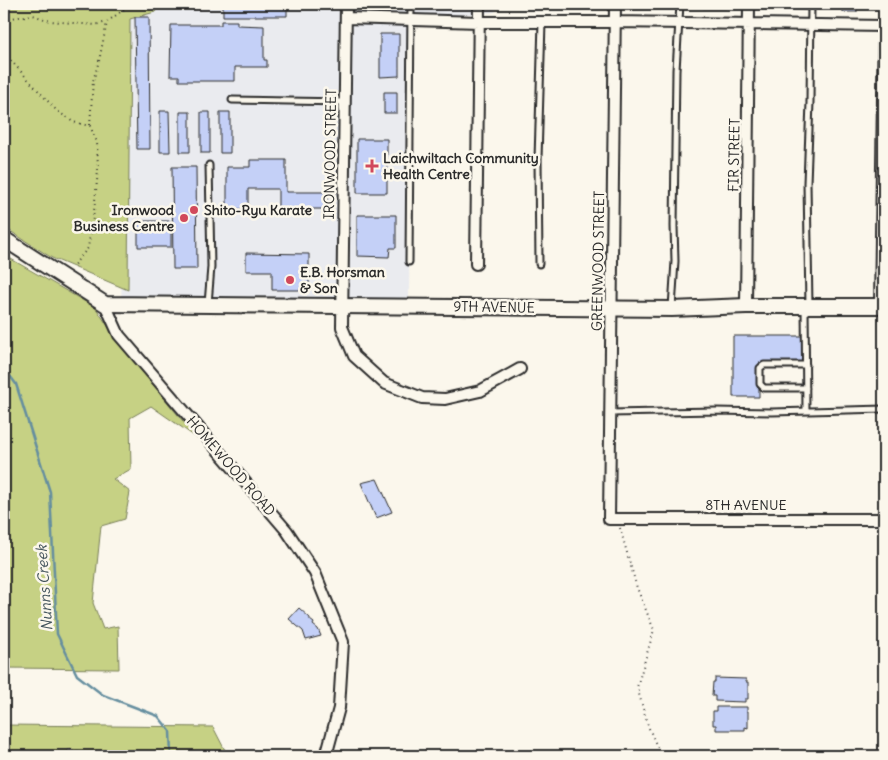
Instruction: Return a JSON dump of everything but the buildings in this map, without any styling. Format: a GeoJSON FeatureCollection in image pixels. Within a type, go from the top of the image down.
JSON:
{"type":"FeatureCollection","features":[{"type":"Feature","properties":{"kind":"main road"},"geometry":{"type":"LineString","coordinates":[[4,239],[104,304]]}},
{"type":"Feature","properties":{"kind":"main road","name":"9TH AVENUE"},"geometry":{"type":"LineString","coordinates":[[104,304],[672,309],[746,306],[882,306]]}},
{"type":"Feature","properties":{"kind":"street","name":"IRONWOOD STREET"},"geometry":{"type":"LineString","coordinates":[[346,4],[342,327],[354,356],[384,383],[422,398],[445,399],[480,391],[520,369]]}},
{"type":"Feature","properties":{"kind":"street"},"geometry":{"type":"LineString","coordinates":[[476,264],[479,4]]}},
{"type":"Feature","properties":{"kind":"street","name":"GREENWOOD STREET"},"geometry":{"type":"LineString","coordinates":[[613,519],[610,413],[615,4]]}},
{"type":"Feature","properties":{"kind":"street","name":"FIR STREET"},"geometry":{"type":"LineString","coordinates":[[746,306],[749,4]]}},
{"type":"Feature","properties":{"kind":"street"},"geometry":{"type":"LineString","coordinates":[[346,18],[479,22],[884,26],[882,306]]}},
{"type":"Feature","properties":{"kind":"street","name":"HOMEWOOD ROAD"},"geometry":{"type":"LineString","coordinates":[[104,304],[119,335],[287,531],[315,573],[343,642],[338,708],[326,756]]}},
{"type":"Feature","properties":{"kind":"street","name":"8TH AVENUE"},"geometry":{"type":"LineString","coordinates":[[613,519],[884,519]]}},
{"type":"Feature","properties":{"kind":"lane"},"geometry":{"type":"LineString","coordinates":[[409,262],[411,4]]}},
{"type":"Feature","properties":{"kind":"lane"},"geometry":{"type":"LineString","coordinates":[[672,309],[675,261],[676,70],[680,4]]}},
{"type":"Feature","properties":{"kind":"lane"},"geometry":{"type":"LineString","coordinates":[[806,411],[807,183],[811,4]]}},
{"type":"Feature","properties":{"kind":"lane"},"geometry":{"type":"LineString","coordinates":[[539,264],[538,159],[542,22]]}},
{"type":"Feature","properties":{"kind":"lane"},"geometry":{"type":"LineString","coordinates":[[232,100],[344,102]]}},
{"type":"Feature","properties":{"kind":"lane"},"geometry":{"type":"LineString","coordinates":[[208,304],[210,267],[209,165]]}},
{"type":"Feature","properties":{"kind":"lane"},"geometry":{"type":"LineString","coordinates":[[806,365],[764,365],[760,368],[760,384],[764,388],[806,388]]}},
{"type":"Feature","properties":{"kind":"lane"},"geometry":{"type":"LineString","coordinates":[[610,413],[806,411],[884,408]]}},
{"type":"Feature","properties":{"kind":"path"},"geometry":{"type":"LineString","coordinates":[[4,19],[33,16],[50,21],[95,25],[107,22],[131,4]]}},
{"type":"Feature","properties":{"kind":"path"},"geometry":{"type":"LineString","coordinates":[[72,267],[88,248],[94,211],[98,171],[97,142],[90,126],[93,81],[107,22]]}},
{"type":"Feature","properties":{"kind":"path"},"geometry":{"type":"LineString","coordinates":[[4,53],[56,110],[73,122],[90,126]]}},
{"type":"Feature","properties":{"kind":"path"},"geometry":{"type":"LineString","coordinates":[[613,519],[654,630],[637,687],[648,726],[660,756]]}},
{"type":"Feature","properties":{"kind":"shaded area"},"geometry":{"type":"Polygon","coordinates":[[[130,4],[496,4],[495,12],[411,19],[409,305],[121,304],[130,4]]]}},
{"type":"Feature","properties":{"kind":"green space"},"geometry":{"type":"Polygon","coordinates":[[[4,4],[159,4],[155,12],[130,19],[128,290],[52,258],[4,227],[4,4]]]}},
{"type":"Feature","properties":{"kind":"green space"},"geometry":{"type":"Polygon","coordinates":[[[4,255],[96,308],[121,346],[197,438],[151,406],[130,418],[131,469],[113,479],[130,492],[125,519],[101,526],[93,603],[103,629],[118,626],[119,669],[4,668],[4,255]]]}},
{"type":"Feature","properties":{"kind":"green space"},"geometry":{"type":"Polygon","coordinates":[[[4,725],[213,727],[228,756],[92,756],[69,749],[63,756],[4,756],[4,725]]]}},
{"type":"Feature","properties":{"kind":"waterway","name":"Nunns Creek"},"geometry":{"type":"LineString","coordinates":[[4,368],[16,384],[50,492],[57,634],[77,675],[103,695],[158,716],[170,731],[171,756]]}},
{"type":"Feature","properties":{"kind":"place","name":"Laichwiltach Community Health Centre"},"geometry":{"type":"Point","coordinates":[372,166]}},
{"type":"Feature","properties":{"kind":"place","name":"Shito-Ryu Karate"},"geometry":{"type":"Point","coordinates":[194,210]}},
{"type":"Feature","properties":{"kind":"place","name":"Ironwood Business Centre"},"geometry":{"type":"Point","coordinates":[184,218]}},
{"type":"Feature","properties":{"kind":"place","name":"E.B. Horsman & Son"},"geometry":{"type":"Point","coordinates":[290,280]}}]}
